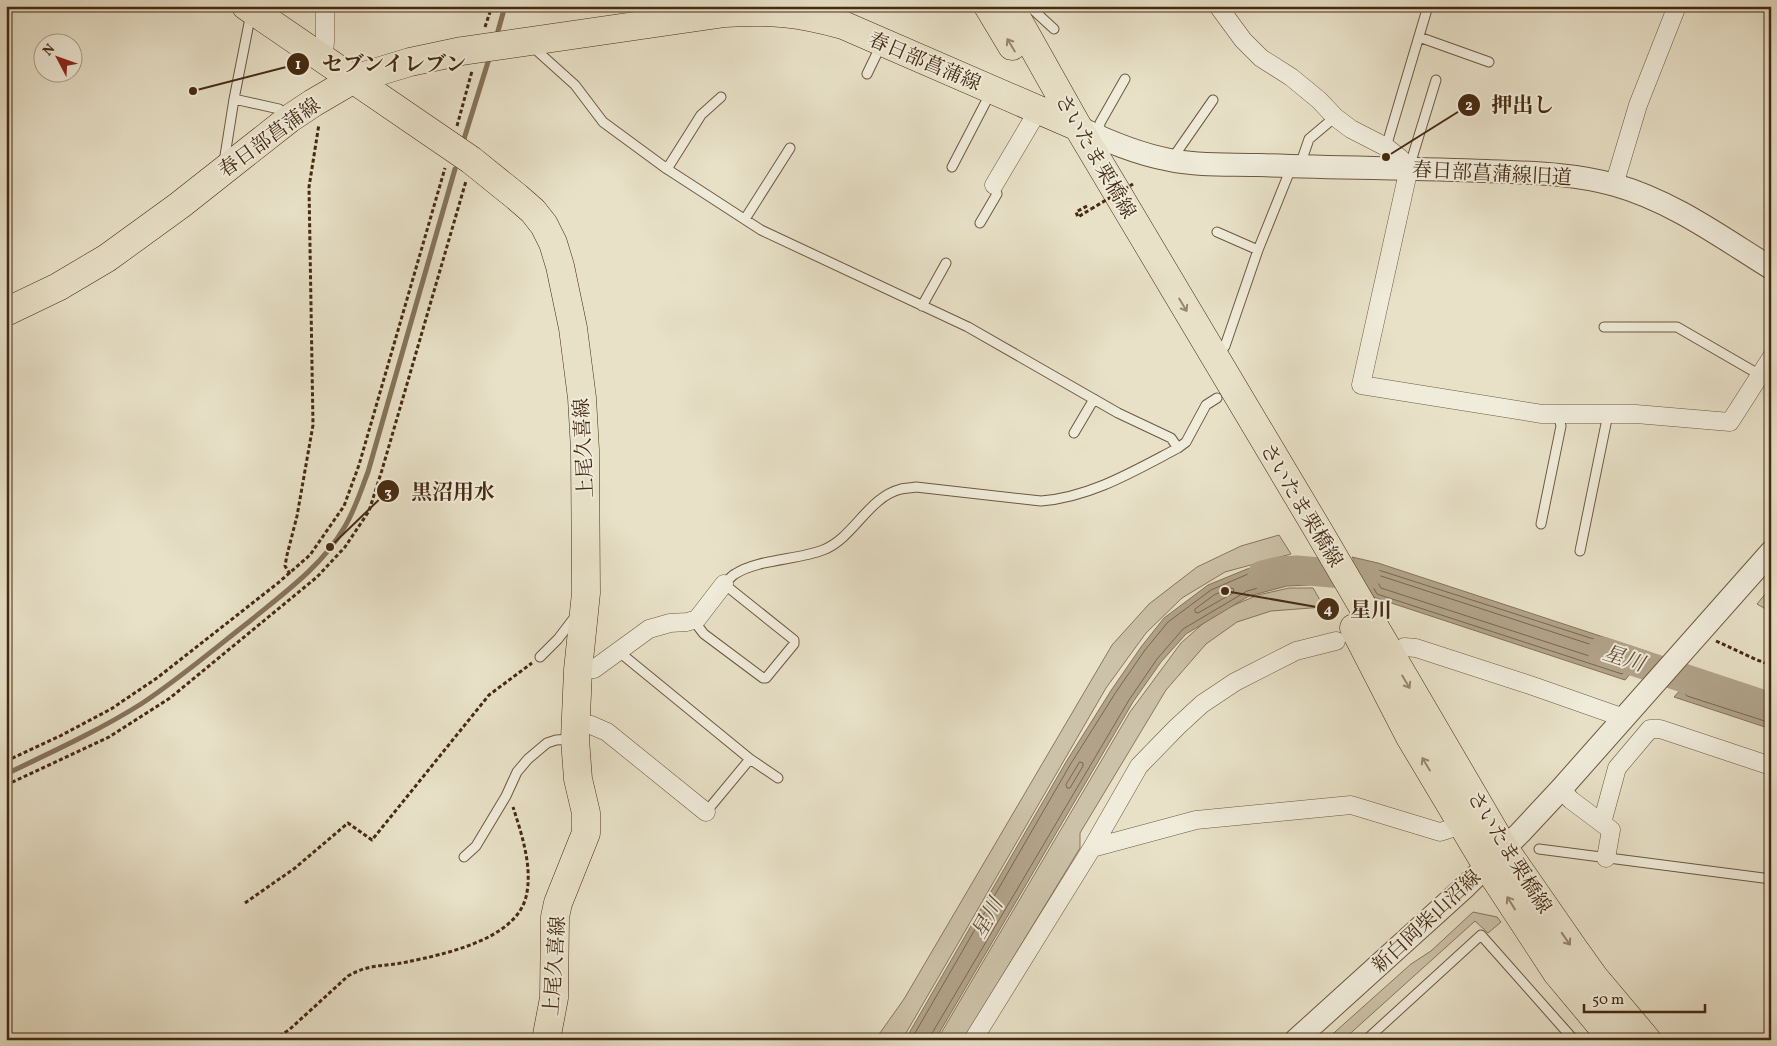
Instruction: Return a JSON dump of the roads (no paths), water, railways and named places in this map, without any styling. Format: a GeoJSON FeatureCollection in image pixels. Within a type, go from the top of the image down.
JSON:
{"type":"FeatureCollection","features":[{"type":"Feature","properties":{"kind":"main road","name":"さいたま栗橋線"},"geometry":{"type":"LineString","coordinates":[[988,6],[1066,122],[1215,360],[1307,529],[1353,629],[1410,737],[1462,825],[1496,857],[1574,949],[1600,984],[1647,1040]]}},
{"type":"Feature","properties":{"kind":"main road","name":"さいたま栗橋線"},"geometry":{"type":"LineString","coordinates":[[1010,6],[1066,122],[1217,398],[1307,529]]}},
{"type":"Feature","properties":{"kind":"main road","name":"上尾久喜線"},"geometry":{"type":"LineString","coordinates":[[248,8],[354,79],[458,162],[517,197],[533,211],[544,225],[553,243],[566,290],[573,328],[582,398],[585,450],[586,552],[584,617],[578,670],[575,731],[578,779],[586,813],[586,833],[558,903],[555,918],[554,998],[546,1040]]}},
{"type":"Feature","properties":{"kind":"main road","name":"春日部菖蒲線"},"geometry":{"type":"LineString","coordinates":[[6,312],[58,287],[107,258],[180,205],[289,119],[354,79],[418,60],[462,51],[725,13],[813,11],[843,26],[1066,122]]}},
{"type":"Feature","properties":{"kind":"main road","name":"さいたま栗橋線"},"geometry":{"type":"LineString","coordinates":[[1353,629],[1496,857],[1557,973],[1613,1040]]}},
{"type":"Feature","properties":{"kind":"street"},"geometry":{"type":"LineString","coordinates":[[324,59],[325,6]]}},
{"type":"Feature","properties":{"kind":"street"},"geometry":{"type":"LineString","coordinates":[[1218,6],[1243,40],[1261,58],[1298,83],[1351,129],[1386,147],[1400,158],[1408,168],[1361,385],[1542,414],[1636,414],[1730,422],[1771,358]]}},
{"type":"Feature","properties":{"kind":"street"},"geometry":{"type":"LineString","coordinates":[[1614,185],[1638,105],[1677,6]]}},
{"type":"Feature","properties":{"kind":"street"},"geometry":{"type":"LineString","coordinates":[[994,185],[1033,120],[1066,122]]}},
{"type":"Feature","properties":{"kind":"street","name":"春日部菖蒲線旧道"},"geometry":{"type":"LineString","coordinates":[[1066,122],[1123,147],[1171,160],[1296,166],[1548,173],[1582,177],[1640,193],[1689,217],[1771,268]]}},
{"type":"Feature","properties":{"kind":"street","name":"新白岡柴山沼線"},"geometry":{"type":"LineString","coordinates":[[1296,1040],[1496,857],[1561,789],[1628,714],[1702,641],[1771,552]]}},
{"type":"Feature","properties":{"kind":"street"},"geometry":{"type":"LineString","coordinates":[[578,670],[594,669],[657,625],[697,619],[724,584]]}},
{"type":"Feature","properties":{"kind":"street"},"geometry":{"type":"LineString","coordinates":[[974,1040],[1140,766],[1177,726],[1202,704],[1235,682],[1296,651],[1353,629]]}},
{"type":"Feature","properties":{"kind":"street"},"geometry":{"type":"LineString","coordinates":[[1404,647],[1416,648],[1628,714]]}},
{"type":"Feature","properties":{"kind":"street"},"geometry":{"type":"LineString","coordinates":[[575,731],[591,725],[607,732],[706,812]]}},
{"type":"Feature","properties":{"kind":"street"},"geometry":{"type":"LineString","coordinates":[[1602,823],[1617,768],[1650,729],[1660,729],[1771,766]]}},
{"type":"Feature","properties":{"kind":"street"},"geometry":{"type":"LineString","coordinates":[[1561,789],[1571,800],[1611,830],[1606,858]]}},
{"type":"Feature","properties":{"kind":"street"},"geometry":{"type":"LineString","coordinates":[[1092,848],[1196,820],[1351,804],[1440,832],[1462,825]]}},
{"type":"Feature","properties":{"kind":"lane"},"geometry":{"type":"LineString","coordinates":[[1029,6],[1054,29]]}},
{"type":"Feature","properties":{"kind":"lane"},"geometry":{"type":"LineString","coordinates":[[1386,147],[1428,6]]}},
{"type":"Feature","properties":{"kind":"lane"},"geometry":{"type":"LineString","coordinates":[[223,170],[248,8]]}},
{"type":"Feature","properties":{"kind":"lane"},"geometry":{"type":"LineString","coordinates":[[1419,37],[1489,62]]}},
{"type":"Feature","properties":{"kind":"lane"},"geometry":{"type":"LineString","coordinates":[[533,42],[535,49],[574,84],[603,122],[761,230],[968,327],[1118,413],[1171,438],[1178,448]]}},
{"type":"Feature","properties":{"kind":"lane"},"geometry":{"type":"LineString","coordinates":[[867,74],[882,42]]}},
{"type":"Feature","properties":{"kind":"lane"},"geometry":{"type":"LineString","coordinates":[[1066,122],[1100,123],[1126,79]]}},
{"type":"Feature","properties":{"kind":"lane"},"geometry":{"type":"LineString","coordinates":[[1408,168],[1436,80]]}},
{"type":"Feature","properties":{"kind":"lane"},"geometry":{"type":"LineString","coordinates":[[952,167],[993,90]]}},
{"type":"Feature","properties":{"kind":"lane"},"geometry":{"type":"LineString","coordinates":[[668,168],[701,115],[721,97]]}},
{"type":"Feature","properties":{"kind":"lane"},"geometry":{"type":"LineString","coordinates":[[234,99],[279,110],[289,119]]}},
{"type":"Feature","properties":{"kind":"lane"},"geometry":{"type":"LineString","coordinates":[[1171,160],[1213,100]]}},
{"type":"Feature","properties":{"kind":"lane"},"geometry":{"type":"LineString","coordinates":[[1215,360],[1225,346],[1258,250],[1309,139],[1336,117]]}},
{"type":"Feature","properties":{"kind":"lane"},"geometry":{"type":"LineString","coordinates":[[744,219],[790,148]]}},
{"type":"Feature","properties":{"kind":"lane"},"geometry":{"type":"LineString","coordinates":[[980,223],[997,194],[994,185]]}},
{"type":"Feature","properties":{"kind":"lane"},"geometry":{"type":"LineString","coordinates":[[1217,232],[1258,250]]}},
{"type":"Feature","properties":{"kind":"lane"},"geometry":{"type":"LineString","coordinates":[[922,306],[946,263]]}},
{"type":"Feature","properties":{"kind":"lane"},"geometry":{"type":"LineString","coordinates":[[1604,327],[1677,327],[1760,375]]}},
{"type":"Feature","properties":{"kind":"lane"},"geometry":{"type":"LineString","coordinates":[[693,620],[704,634],[763,678],[766,678],[794,644],[794,640],[724,584],[734,574],[746,568],[823,550],[841,538],[886,496],[900,489],[916,487],[1041,501],[1060,500],[1098,488],[1178,448],[1186,442],[1206,405],[1217,398]]}},
{"type":"Feature","properties":{"kind":"lane"},"geometry":{"type":"LineString","coordinates":[[1074,433],[1094,399]]}},
{"type":"Feature","properties":{"kind":"lane"},"geometry":{"type":"LineString","coordinates":[[1541,524],[1561,426],[1558,414]]}},
{"type":"Feature","properties":{"kind":"lane"},"geometry":{"type":"LineString","coordinates":[[1580,551],[1608,414]]}},
{"type":"Feature","properties":{"kind":"lane"},"geometry":{"type":"LineString","coordinates":[[541,656],[574,618],[584,617]]}},
{"type":"Feature","properties":{"kind":"lane"},"geometry":{"type":"LineString","coordinates":[[618,651],[750,759],[778,778]]}},
{"type":"Feature","properties":{"kind":"lane"},"geometry":{"type":"LineString","coordinates":[[464,857],[476,846],[506,796],[517,772],[539,749],[575,731]]}},
{"type":"Feature","properties":{"kind":"lane"},"geometry":{"type":"LineString","coordinates":[[706,812],[750,759]]}},
{"type":"Feature","properties":{"kind":"lane"},"geometry":{"type":"LineString","coordinates":[[1539,849],[1771,879]]}},
{"type":"Feature","properties":{"kind":"lane"},"geometry":{"type":"LineString","coordinates":[[1366,1040],[1481,935],[1574,1040]]}},
{"type":"Feature","properties":{"kind":"water"},"geometry":{"type":"Polygon","coordinates":[[[1352,557],[1378,563],[1649,652],[1625,680],[1373,597],[1352,557]]]}},
{"type":"Feature","properties":{"kind":"water"},"geometry":{"type":"Polygon","coordinates":[[[1293,558],[1309,585],[1287,586],[1249,596],[1186,634],[1161,662],[1133,702],[935,1040],[905,1040],[1066,762],[1112,689],[1164,618],[1208,585],[1247,569],[1293,558]]]}},
{"type":"Feature","properties":{"kind":"water"},"geometry":{"type":"Polygon","coordinates":[[[1698,670],[1771,693],[1771,729],[1674,697],[1698,670]]]}},
{"type":"Feature","properties":{"kind":"waterway"},"geometry":{"type":"LineString","coordinates":[[498,31],[505,6]]}},
{"type":"Feature","properties":{"kind":"waterway"},"geometry":{"type":"LineString","coordinates":[[464,139],[488,62]]}},
{"type":"Feature","properties":{"kind":"waterway"},"geometry":{"type":"LineString","coordinates":[[6,774],[92,732],[141,704],[196,664],[289,589],[314,567],[335,542],[358,500],[368,472],[455,169]]}},
{"type":"Feature","properties":{"kind":"waterway","name":"星川"},"geometry":{"type":"LineString","coordinates":[[1262,575],[1279,571],[1297,570],[1366,576]]}},
{"type":"Feature","properties":{"kind":"waterway","name":"星川"},"geometry":{"type":"LineString","coordinates":[[1602,651],[1771,707]]}},
{"type":"Feature","properties":{"kind":"place","name":"セブンイレブン"},"geometry":{"type":"Point","coordinates":[193,91]}},
{"type":"Feature","properties":{"kind":"place","name":"押出し"},"geometry":{"type":"Point","coordinates":[1386,157]}},
{"type":"Feature","properties":{"kind":"place","name":"黒沼用水"},"geometry":{"type":"Point","coordinates":[330,547]}},
{"type":"Feature","properties":{"kind":"place","name":"星川"},"geometry":{"type":"Point","coordinates":[1225,591]}}]}
